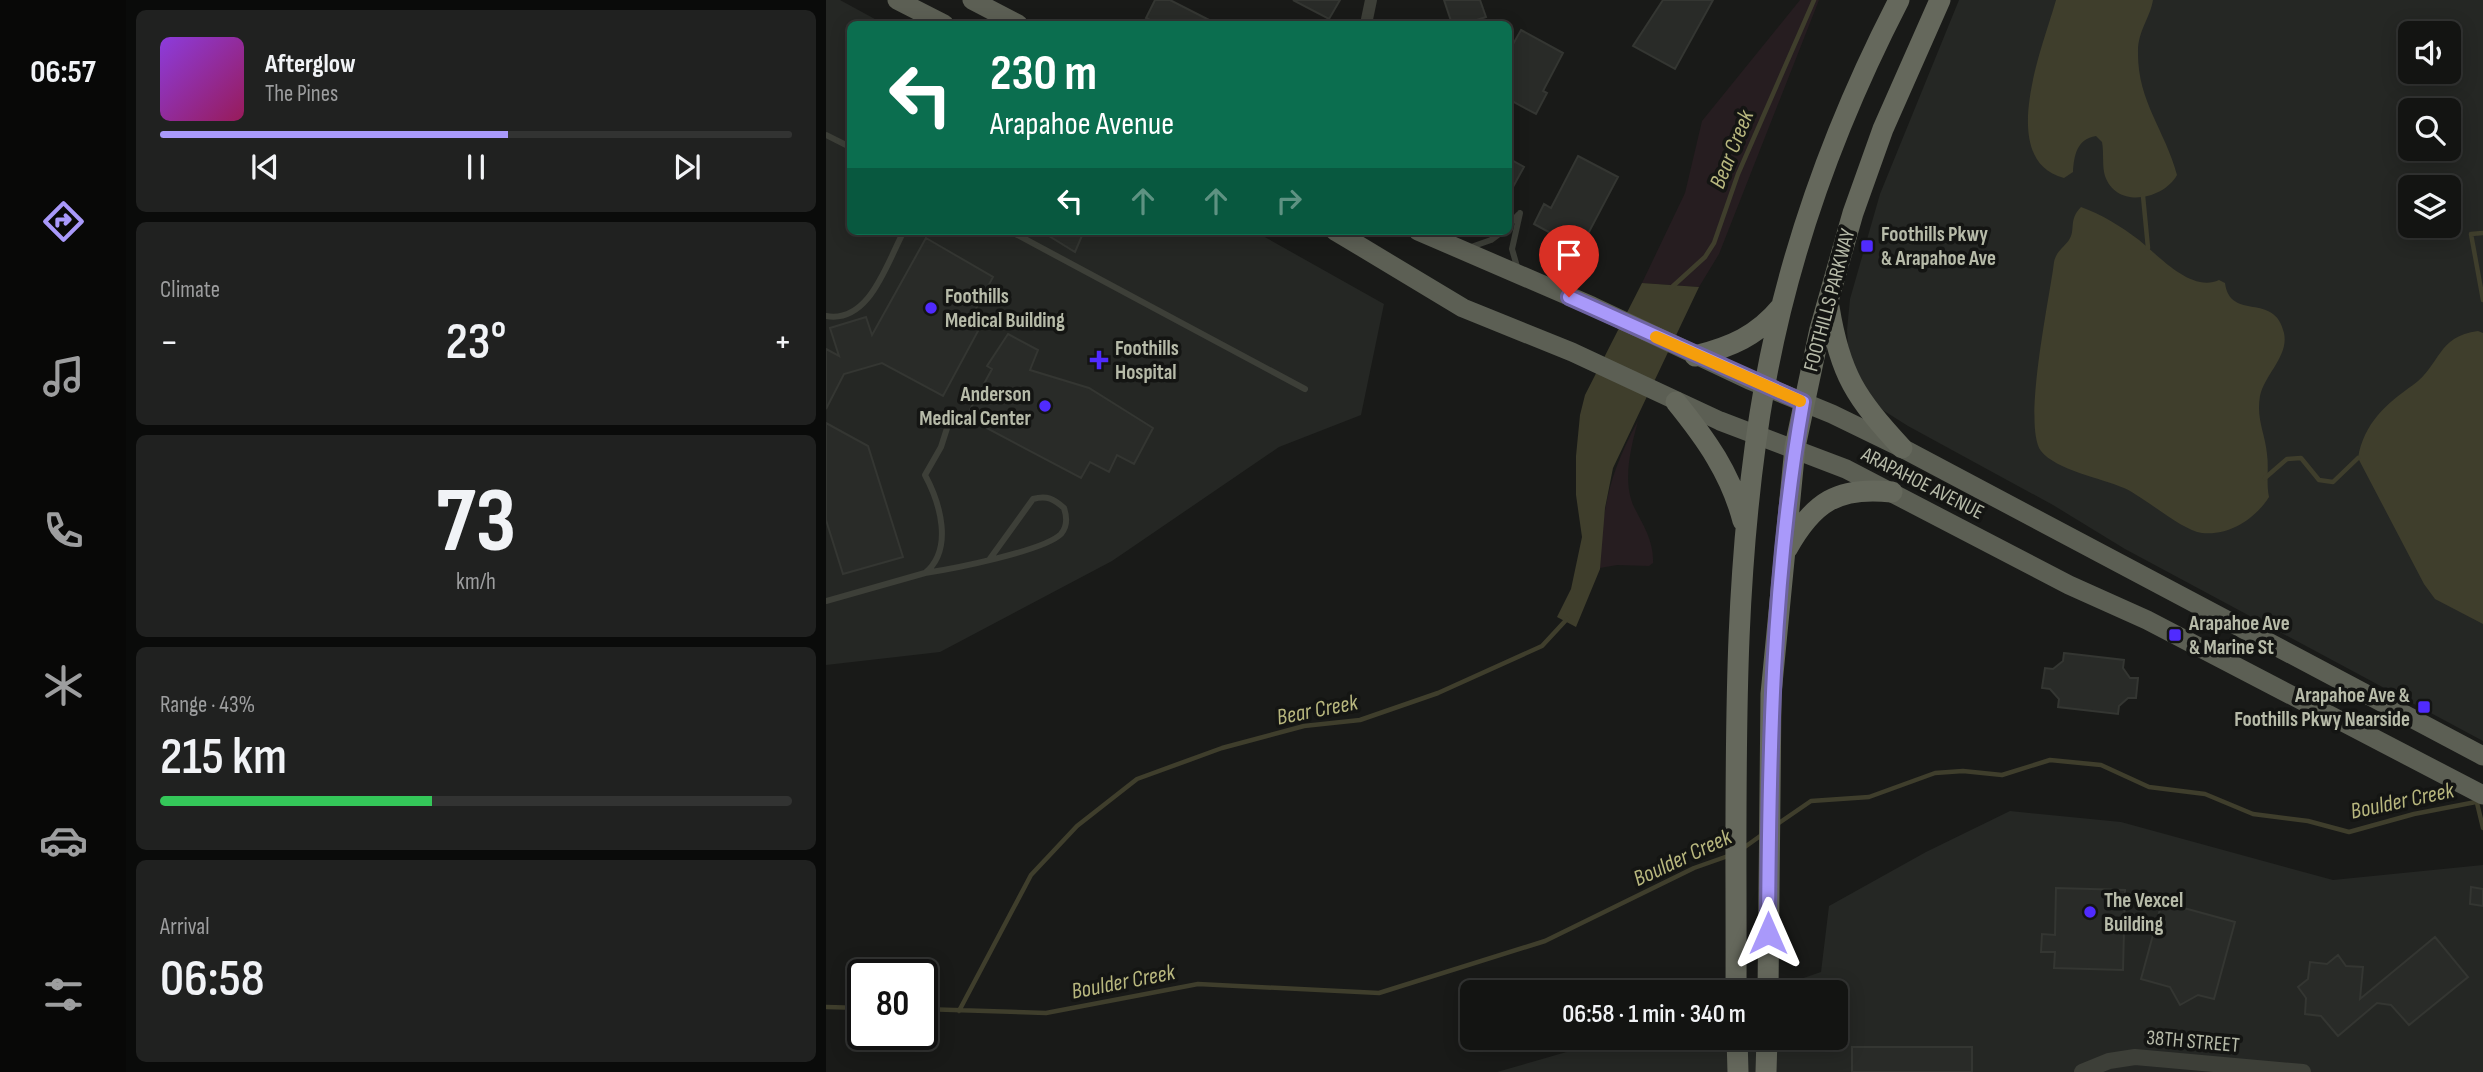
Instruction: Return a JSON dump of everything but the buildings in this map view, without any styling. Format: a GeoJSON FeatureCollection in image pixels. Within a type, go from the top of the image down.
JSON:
{"type":"FeatureCollection","features":[{"type":"Feature","properties":{"kind":"highway","name":"FOOTHILLS PARKWAY"},"geometry":{"type":"LineString","coordinates":[[1736,980],[1738,628],[1746,531],[1765,387],[1782,305],[1841,126],[1899,0]]}},
{"type":"Feature","properties":{"kind":"highway","name":"FOOTHILLS PARKWAY"},"geometry":{"type":"LineString","coordinates":[[1768,980],[1770,729],[1795,447],[1827,299],[1873,156],[1940,0]]}},
{"type":"Feature","properties":{"kind":"highway"},"geometry":{"type":"LineString","coordinates":[[1827,299],[1837,350],[1849,381],[1869,411],[1902,448]]}},
{"type":"Feature","properties":{"kind":"highway"},"geometry":{"type":"LineString","coordinates":[[1695,356],[1746,339],[1767,323],[1782,305]]}},
{"type":"Feature","properties":{"kind":"highway"},"geometry":{"type":"LineString","coordinates":[[1676,402],[1719,458],[1735,493],[1746,531]]}},
{"type":"Feature","properties":{"kind":"highway"},"geometry":{"type":"LineString","coordinates":[[1784,554],[1803,523],[1834,497],[1861,490],[1892,492]]}},
{"type":"Feature","properties":{"kind":"highway"},"geometry":{"type":"LineString","coordinates":[[1737,1050],[1738,1072]]}},
{"type":"Feature","properties":{"kind":"highway"},"geometry":{"type":"LineString","coordinates":[[1766,1072],[1767,1050]]}},
{"type":"Feature","properties":{"kind":"main road"},"geometry":{"type":"LineString","coordinates":[[898,0],[938,21]]}},
{"type":"Feature","properties":{"kind":"main road"},"geometry":{"type":"LineString","coordinates":[[972,0],[1012,21]]}},
{"type":"Feature","properties":{"kind":"main road","name":"ARAPAHOE AVENUE"},"geometry":{"type":"LineString","coordinates":[[1342,235],[1463,308],[1597,364],[1676,402],[1795,447],[1892,492],[2483,795]]}},
{"type":"Feature","properties":{"kind":"main road","name":"ARAPAHOE AVENUE"},"geometry":{"type":"LineString","coordinates":[[1427,235],[1620,319],[1695,356],[1902,448],[2482,756]]}},
{"type":"Feature","properties":{"kind":"street"},"geometry":{"type":"LineString","coordinates":[[1367,21],[1371,0]]}},
{"type":"Feature","properties":{"kind":"street","name":"38TH STREET"},"geometry":{"type":"LineString","coordinates":[[2082,1072],[2109,1060],[2135,1057],[2303,1072]]}},
{"type":"Feature","properties":{"kind":"lane"},"geometry":{"type":"LineString","coordinates":[[826,135],[847,146]]}},
{"type":"Feature","properties":{"kind":"lane"},"geometry":{"type":"LineString","coordinates":[[1512,222],[1520,214],[1512,249],[1522,278]]}},
{"type":"Feature","properties":{"kind":"lane"},"geometry":{"type":"LineString","coordinates":[[826,316],[847,315],[861,307],[902,235]]}},
{"type":"Feature","properties":{"kind":"lane"},"geometry":{"type":"LineString","coordinates":[[1017,235],[1305,389]]}},
{"type":"Feature","properties":{"kind":"lane"},"geometry":{"type":"LineString","coordinates":[[1455,248],[1483,244],[1497,235]]}},
{"type":"Feature","properties":{"kind":"lane"},"geometry":{"type":"LineString","coordinates":[[925,573],[934,566],[939,553],[942,520],[925,475],[941,447],[949,422]]}},
{"type":"Feature","properties":{"kind":"lane"},"geometry":{"type":"LineString","coordinates":[[826,601],[925,573],[989,560],[1059,536],[1065,527],[1064,508],[1055,500],[1043,496],[1033,499],[989,560]]}},
{"type":"Feature","properties":{"kind":"shaded area","name":"Foothills Hospital"},"geometry":{"type":"Polygon","coordinates":[[[826,0],[840,0],[878,21],[847,21],[847,235],[1261,235],[1384,304],[1361,415],[1279,447],[1112,561],[940,652],[826,665],[826,0]]]}},
{"type":"Feature","properties":{"kind":"shaded area"},"geometry":{"type":"Polygon","coordinates":[[[1800,0],[1819,0],[1719,254],[1699,287],[1642,283],[1685,193],[1702,121],[1800,0]]]}},
{"type":"Feature","properties":{"kind":"shaded area"},"geometry":{"type":"Polygon","coordinates":[[[1959,0],[2483,0],[2483,741],[2125,549],[2053,505],[1881,409],[1859,384],[1849,361],[1847,330],[1850,299],[1880,194],[1959,0]]]}},
{"type":"Feature","properties":{"kind":"shaded area"},"geometry":{"type":"Polygon","coordinates":[[[2056,0],[2153,0],[2138,51],[2142,85],[2177,175],[2162,190],[2141,197],[2119,194],[2105,176],[2102,142],[2096,136],[2081,144],[2073,172],[2064,178],[2043,167],[2032,149],[2028,125],[2030,99],[2042,44],[2056,0]]]}},
{"type":"Feature","properties":{"kind":"shaded area"},"geometry":{"type":"Polygon","coordinates":[[[2081,207],[2126,230],[2186,277],[2208,283],[2219,280],[2225,283],[2229,295],[2235,301],[2263,309],[2279,320],[2285,341],[2280,357],[2263,388],[2259,404],[2267,454],[2269,497],[2249,519],[2231,529],[2212,533],[2194,531],[2124,488],[2068,468],[2048,458],[2041,451],[2036,437],[2034,415],[2054,262],[2071,236],[2075,216],[2081,207]]]}},
{"type":"Feature","properties":{"kind":"shaded area"},"geometry":{"type":"Polygon","coordinates":[[[1642,283],[1699,287],[1613,468],[1605,508],[1600,569],[1576,627],[1557,617],[1571,589],[1582,537],[1576,495],[1580,415],[1585,395],[1642,283]]]}},
{"type":"Feature","properties":{"kind":"shaded area"},"geometry":{"type":"Polygon","coordinates":[[[2478,331],[2483,333],[2483,624],[2435,599],[2424,584],[2358,458],[2365,435],[2385,407],[2422,377],[2454,339],[2478,331]]]}},
{"type":"Feature","properties":{"kind":"shaded area"},"geometry":{"type":"Polygon","coordinates":[[[1638,421],[1630,453],[1630,497],[1650,540],[1653,563],[1649,566],[1617,565],[1600,568],[1602,528],[1609,492],[1620,457],[1638,421]]]}},
{"type":"Feature","properties":{"kind":"shaded area"},"geometry":{"type":"Polygon","coordinates":[[[2010,811],[2121,822],[2333,880],[2483,865],[2483,1072],[1497,1072],[1573,1050],[1848,1050],[1848,980],[1798,980],[1821,972],[1829,906],[1926,852],[2010,811]]]}},
{"type":"Feature","properties":{"kind":"waterway","name":"Bear Creek"},"geometry":{"type":"LineString","coordinates":[[1672,287],[1705,257],[1714,243],[1738,174],[1814,0]]}},
{"type":"Feature","properties":{"kind":"waterway"},"geometry":{"type":"LineString","coordinates":[[2143,196],[2148,248]]}},
{"type":"Feature","properties":{"kind":"waterway"},"geometry":{"type":"LineString","coordinates":[[2483,233],[2471,234],[2483,300]]}},
{"type":"Feature","properties":{"kind":"waterway"},"geometry":{"type":"LineString","coordinates":[[2265,478],[2287,459],[2301,458],[2319,480],[2333,482],[2358,458]]}},
{"type":"Feature","properties":{"kind":"waterway","name":"Bear Creek"},"geometry":{"type":"LineString","coordinates":[[959,1011],[1031,875],[1077,826],[1137,779],[1222,748],[1304,726],[1360,720],[1438,693],[1542,646],[1567,619]]}},
{"type":"Feature","properties":{"kind":"waterway","name":"Boulder Creek"},"geometry":{"type":"LineString","coordinates":[[1776,825],[1811,801],[1869,797],[1935,773],[1963,771],[2002,775],[2050,760],[2101,765],[2149,787],[2205,794],[2253,814],[2308,821],[2349,832],[2414,814],[2481,801]]}},
{"type":"Feature","properties":{"kind":"waterway"},"geometry":{"type":"LineString","coordinates":[[2477,803],[2483,828]]}},
{"type":"Feature","properties":{"kind":"waterway","name":"Boulder Creek"},"geometry":{"type":"LineString","coordinates":[[1742,849],[1763,834]]}},
{"type":"Feature","properties":{"kind":"waterway","name":"Boulder Creek"},"geometry":{"type":"LineString","coordinates":[[938,1010],[1046,1013],[1198,984],[1379,993],[1545,941],[1694,868],[1728,856]]}},
{"type":"Feature","properties":{"kind":"waterway","name":"Boulder Creek"},"geometry":{"type":"LineString","coordinates":[[826,1007],[847,1008]]}},
{"type":"Feature","properties":{"kind":"slow traffic"},"geometry":{"type":"LineString","coordinates":[[1656,337],[1800,401]]}},
{"type":"Feature","properties":{"kind":"place","name":"Foothills Pkwy & Arapahoe Ave"},"geometry":{"type":"Point","coordinates":[1867,246]}},
{"type":"Feature","properties":{"kind":"place","name":"Foothills Medical Building"},"geometry":{"type":"Point","coordinates":[931,308]}},
{"type":"Feature","properties":{"kind":"place","name":"Foothills Hospital"},"geometry":{"type":"Point","coordinates":[1099,360]}},
{"type":"Feature","properties":{"kind":"place","name":"Anderson Medical Center"},"geometry":{"type":"Point","coordinates":[1045,406]}},
{"type":"Feature","properties":{"kind":"place","name":"Arapahoe Ave & Marine St"},"geometry":{"type":"Point","coordinates":[2175,635]}},
{"type":"Feature","properties":{"kind":"place","name":"Arapahoe Ave & Foothills Pkwy Nearside"},"geometry":{"type":"Point","coordinates":[2424,707]}},
{"type":"Feature","properties":{"kind":"place","name":"The Vexcel Building"},"geometry":{"type":"Point","coordinates":[2090,912]}},
{"type":"Feature","properties":{"kind":"route"},"geometry":{"type":"LineString","coordinates":[[1569,297],[1803,402],[1789,491],[1771,694],[1768,933]]}}]}
